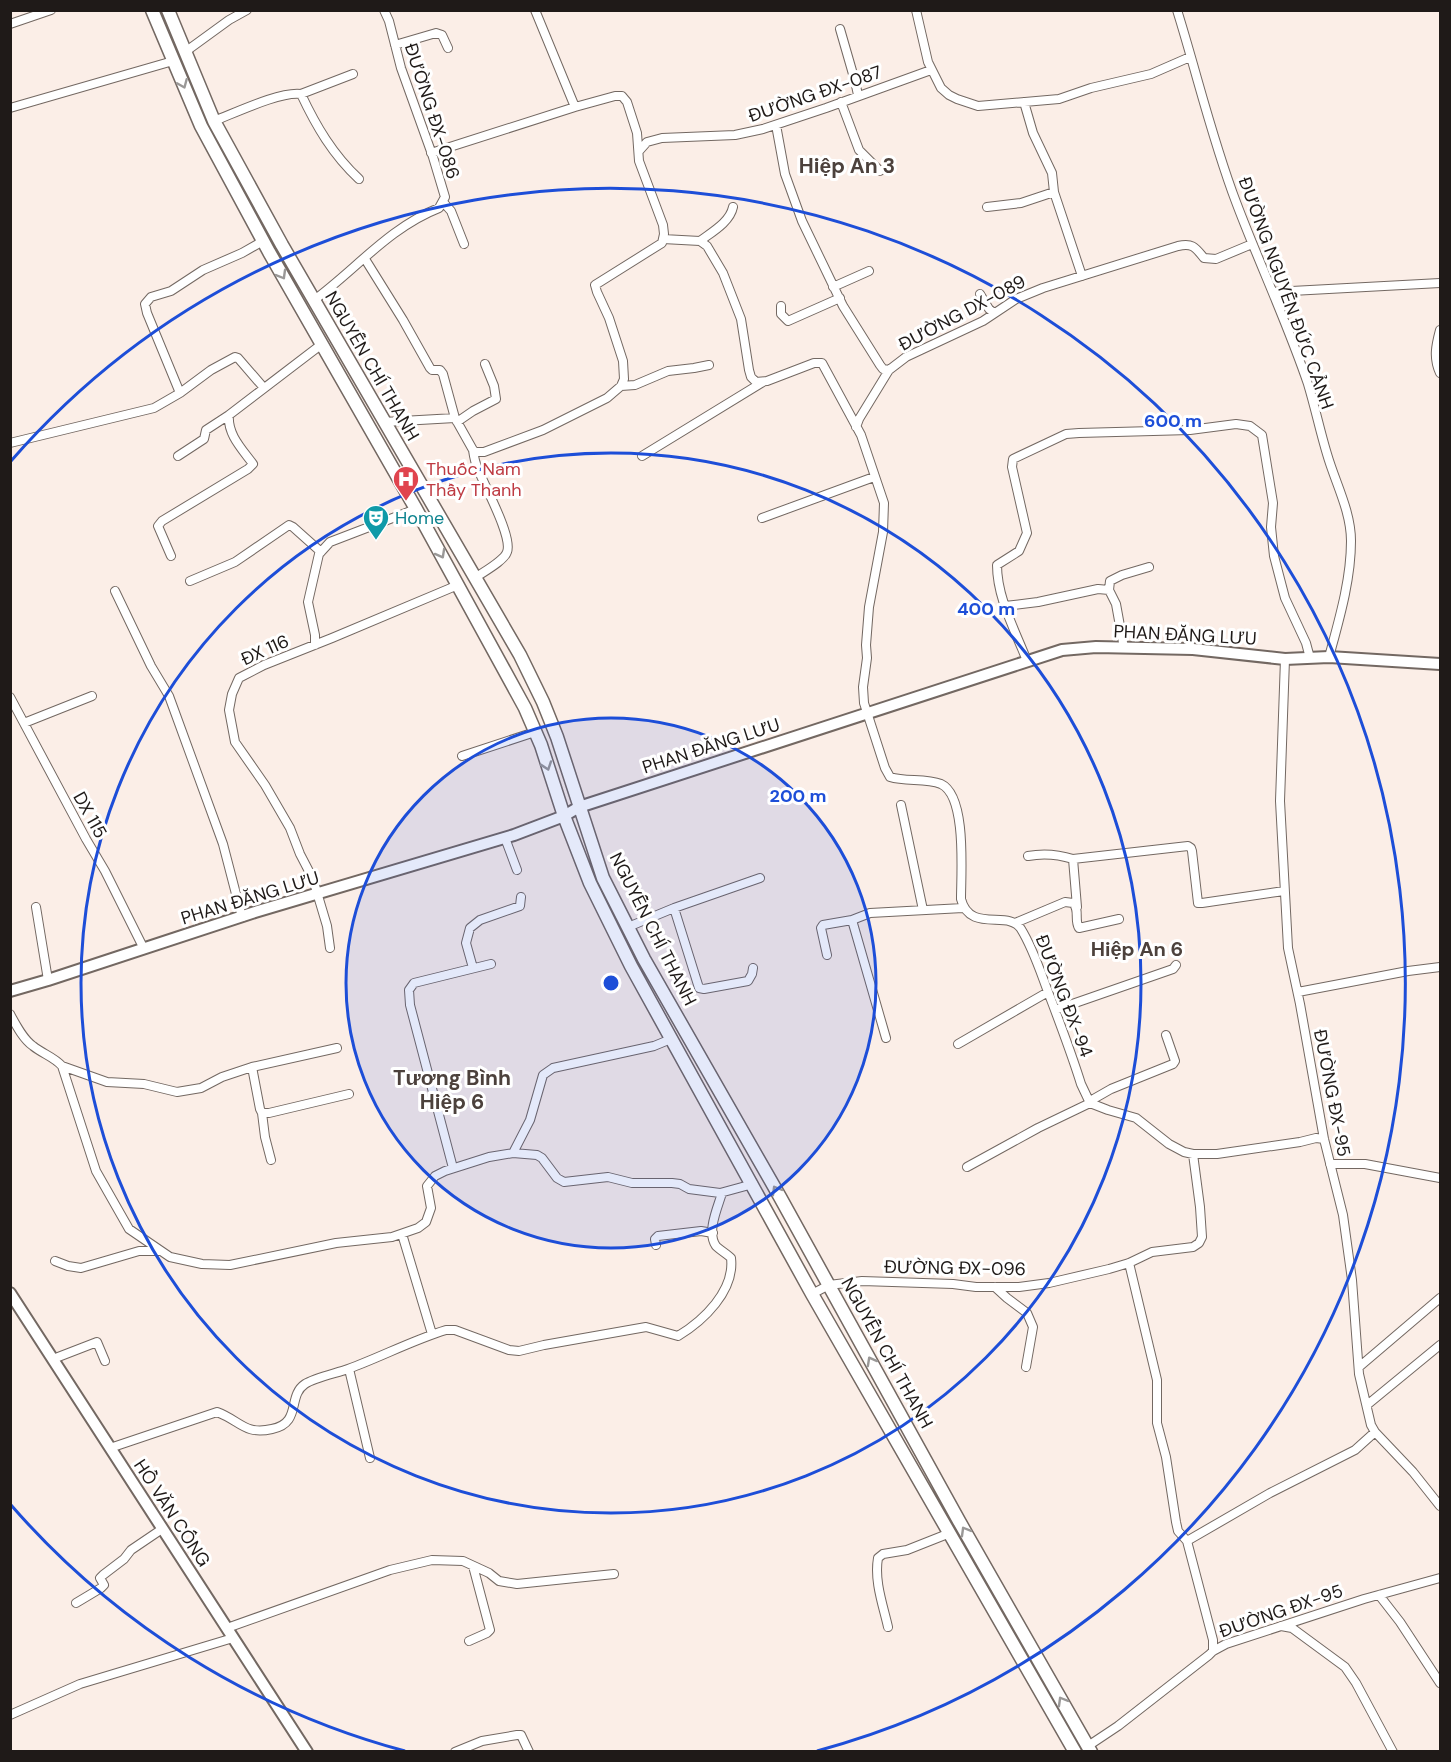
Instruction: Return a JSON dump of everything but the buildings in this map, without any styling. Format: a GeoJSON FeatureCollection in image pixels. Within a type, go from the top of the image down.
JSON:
{"type":"FeatureCollection","features":[{"type":"Feature","properties":{"kind":"main road","name":"NGUYỄN CHÍ THANH"},"geometry":{"type":"LineString","coordinates":[[152,10],[201,126],[525,708],[590,883],[631,966],[812,1294],[950,1533],[1083,1750]]}},
{"type":"Feature","properties":{"kind":"main road","name":"NGUYỄN CHÍ THANH"},"geometry":{"type":"LineString","coordinates":[[168,10],[214,121],[314,300],[520,655],[543,702],[603,878],[644,959],[829,1285],[1083,1750]]}},
{"type":"Feature","properties":{"kind":"main road"},"geometry":{"type":"LineString","coordinates":[[201,126],[214,121]]}},
{"type":"Feature","properties":{"kind":"main road"},"geometry":{"type":"LineString","coordinates":[[370,430],[384,422]]}},
{"type":"Feature","properties":{"kind":"main road"},"geometry":{"type":"LineString","coordinates":[[671,1039],[686,1031]]}},
{"type":"Feature","properties":{"kind":"street"},"geometry":{"type":"LineString","coordinates":[[10,24],[51,10]]}},
{"type":"Feature","properties":{"kind":"street"},"geometry":{"type":"LineString","coordinates":[[185,52],[229,20],[247,10]]}},
{"type":"Feature","properties":{"kind":"street","name":"ĐƯỜNG ĐX-086"},"geometry":{"type":"LineString","coordinates":[[314,300],[399,230],[439,208],[445,197],[401,68],[384,10]]}},
{"type":"Feature","properties":{"kind":"street"},"geometry":{"type":"LineString","coordinates":[[535,10],[575,107]]}},
{"type":"Feature","properties":{"kind":"street"},"geometry":{"type":"LineString","coordinates":[[916,10],[931,70],[941,88],[949,95],[978,106],[1059,99],[1090,88],[1151,74],[1190,57]]}},
{"type":"Feature","properties":{"kind":"street","name":"ĐƯỜNG NGUYỄN ĐỨC CẢNH"},"geometry":{"type":"LineString","coordinates":[[1177,10],[1215,143],[1308,386],[1327,456],[1348,520],[1351,541],[1344,600],[1329,657]]}},
{"type":"Feature","properties":{"kind":"street"},"geometry":{"type":"LineString","coordinates":[[840,29],[858,95]]}},
{"type":"Feature","properties":{"kind":"street"},"geometry":{"type":"LineString","coordinates":[[395,45],[436,33],[442,35],[448,48]]}},
{"type":"Feature","properties":{"kind":"street"},"geometry":{"type":"LineString","coordinates":[[10,108],[173,61]]}},
{"type":"Feature","properties":{"kind":"street","name":"ĐƯỜNG ĐX-087"},"geometry":{"type":"LineString","coordinates":[[639,151],[647,142],[660,138],[735,135],[776,125],[931,70]]}},
{"type":"Feature","properties":{"kind":"street"},"geometry":{"type":"LineString","coordinates":[[214,121],[280,96],[302,94],[353,74]]}},
{"type":"Feature","properties":{"kind":"street"},"geometry":{"type":"LineString","coordinates":[[302,94],[322,135],[359,179]]}},
{"type":"Feature","properties":{"kind":"street"},"geometry":{"type":"LineString","coordinates":[[431,153],[596,100],[622,96],[627,102],[634,123],[640,166],[663,225],[662,243],[595,285],[623,361],[624,379],[621,386],[607,398],[543,430],[496,449],[484,452],[473,450]]}},
{"type":"Feature","properties":{"kind":"street"},"geometry":{"type":"LineString","coordinates":[[841,102],[859,150],[880,171]]}},
{"type":"Feature","properties":{"kind":"street"},"geometry":{"type":"LineString","coordinates":[[1024,102],[1033,133],[1052,173],[1054,192],[1082,276]]}},
{"type":"Feature","properties":{"kind":"street"},"geometry":{"type":"LineString","coordinates":[[776,125],[785,174],[802,221],[833,287],[880,365],[883,369],[889,370]]}},
{"type":"Feature","properties":{"kind":"street"},"geometry":{"type":"LineString","coordinates":[[987,207],[1021,203],[1054,192]]}},
{"type":"Feature","properties":{"kind":"street"},"geometry":{"type":"LineString","coordinates":[[443,202],[451,211],[464,244]]}},
{"type":"Feature","properties":{"kind":"street"},"geometry":{"type":"LineString","coordinates":[[700,241],[731,215],[733,207]]}},
{"type":"Feature","properties":{"kind":"street"},"geometry":{"type":"LineString","coordinates":[[663,239],[700,241],[707,246],[723,273],[741,319],[749,370],[756,382],[764,382]]}},
{"type":"Feature","properties":{"kind":"street"},"geometry":{"type":"LineString","coordinates":[[180,393],[145,304],[151,297],[171,291],[203,270],[263,241]]}},
{"type":"Feature","properties":{"kind":"street","name":"ĐƯỜNG DX-089"},"geometry":{"type":"LineString","coordinates":[[856,427],[889,370],[906,357],[983,321],[1016,299],[1043,288],[1188,244],[1196,248],[1204,258],[1216,259],[1252,244]]}},
{"type":"Feature","properties":{"kind":"street"},"geometry":{"type":"LineString","coordinates":[[365,259],[403,320],[429,368],[440,370],[443,374],[456,420],[473,450],[477,466],[498,514],[508,543],[508,550],[504,557],[475,578]]}},
{"type":"Feature","properties":{"kind":"street"},"geometry":{"type":"LineString","coordinates":[[833,287],[870,271]]}},
{"type":"Feature","properties":{"kind":"street"},"geometry":{"type":"LineString","coordinates":[[1273,292],[1440,283]]}},
{"type":"Feature","properties":{"kind":"street"},"geometry":{"type":"LineString","coordinates":[[980,294],[994,313]]}},
{"type":"Feature","properties":{"kind":"street"},"geometry":{"type":"LineString","coordinates":[[781,306],[781,314],[788,321],[840,298]]}},
{"type":"Feature","properties":{"kind":"street"},"geometry":{"type":"LineString","coordinates":[[1440,330],[1435,351],[1436,364],[1440,373]]}},
{"type":"Feature","properties":{"kind":"street"},"geometry":{"type":"LineString","coordinates":[[178,456],[204,439],[206,430],[322,344]]}},
{"type":"Feature","properties":{"kind":"street"},"geometry":{"type":"LineString","coordinates":[[10,443],[161,405],[211,370],[235,357],[264,388]]}},
{"type":"Feature","properties":{"kind":"street"},"geometry":{"type":"LineString","coordinates":[[642,456],[764,382],[814,363],[822,363],[861,435],[882,495],[885,512],[869,607],[867,658],[863,687],[864,704],[890,777],[939,784],[950,790],[957,810],[962,839],[961,899],[963,908],[870,913],[852,920],[823,926],[820,928],[828,956]]}},
{"type":"Feature","properties":{"kind":"street"},"geometry":{"type":"LineString","coordinates":[[384,422],[456,420],[496,399],[494,386],[485,364]]}},
{"type":"Feature","properties":{"kind":"street"},"geometry":{"type":"LineString","coordinates":[[621,386],[635,385],[668,371],[709,365]]}},
{"type":"Feature","properties":{"kind":"street"},"geometry":{"type":"LineString","coordinates":[[171,556],[158,526],[162,520],[253,464],[230,431],[228,415]]}},
{"type":"Feature","properties":{"kind":"street"},"geometry":{"type":"LineString","coordinates":[[1027,661],[1001,594],[997,565],[1019,551],[1027,533],[1012,467],[1013,459],[1066,434],[1190,430],[1236,424],[1250,426],[1262,435],[1273,503],[1270,526],[1274,556],[1285,598],[1306,643],[1310,658]]}},
{"type":"Feature","properties":{"kind":"street"},"geometry":{"type":"LineString","coordinates":[[762,518],[874,477]]}},
{"type":"Feature","properties":{"kind":"street"},"geometry":{"type":"LineString","coordinates":[[315,645],[308,602],[319,554],[330,542],[416,509]]}},
{"type":"Feature","properties":{"kind":"street"},"geometry":{"type":"LineString","coordinates":[[190,581],[232,564],[290,525],[321,552]]}},
{"type":"Feature","properties":{"kind":"street"},"geometry":{"type":"LineString","coordinates":[[1124,648],[1116,604],[1109,590],[1110,581],[1149,567]]}},
{"type":"Feature","properties":{"kind":"street","name":"ĐX 116"},"geometry":{"type":"LineString","coordinates":[[330,948],[327,926],[313,879],[300,855],[290,828],[265,785],[235,742],[229,710],[232,694],[239,678],[264,665],[458,585]]}},
{"type":"Feature","properties":{"kind":"street"},"geometry":{"type":"LineString","coordinates":[[1005,606],[1038,602],[1098,589],[1109,590]]}},
{"type":"Feature","properties":{"kind":"street"},"geometry":{"type":"LineString","coordinates":[[115,591],[151,666],[169,696],[223,844],[242,917]]}},
{"type":"Feature","properties":{"kind":"street","name":"PHAN ĐĂNG LƯU"},"geometry":{"type":"LineString","coordinates":[[10,991],[242,917],[505,838],[564,816],[579,807],[1062,650],[1096,647],[1193,649],[1285,659],[1329,657],[1440,664]]}},
{"type":"Feature","properties":{"kind":"street","name":"ĐƯỜNG ĐX-95"},"geometry":{"type":"LineString","coordinates":[[1285,659],[1280,801],[1288,948],[1324,1139],[1345,1226],[1359,1367],[1371,1425],[1375,1432],[1413,1472],[1440,1506]]}},
{"type":"Feature","properties":{"kind":"street"},"geometry":{"type":"LineString","coordinates":[[24,723],[92,696]]}},
{"type":"Feature","properties":{"kind":"street","name":"DX 115"},"geometry":{"type":"LineString","coordinates":[[10,697],[105,871],[144,949]]}},
{"type":"Feature","properties":{"kind":"street"},"geometry":{"type":"LineString","coordinates":[[462,756],[535,732]]}},
{"type":"Feature","properties":{"kind":"street"},"geometry":{"type":"LineString","coordinates":[[901,805],[923,910]]}},
{"type":"Feature","properties":{"kind":"street"},"geometry":{"type":"LineString","coordinates":[[505,838],[517,870]]}},
{"type":"Feature","properties":{"kind":"street"},"geometry":{"type":"LineString","coordinates":[[1028,856],[1053,854],[1072,859],[1188,846],[1192,851],[1198,903],[1284,891]]}},
{"type":"Feature","properties":{"kind":"street"},"geometry":{"type":"LineString","coordinates":[[1072,859],[1077,925],[1080,928],[1119,919]]}},
{"type":"Feature","properties":{"kind":"street"},"geometry":{"type":"LineString","coordinates":[[628,927],[674,908],[760,878]]}},
{"type":"Feature","properties":{"kind":"street"},"geometry":{"type":"LineString","coordinates":[[473,968],[466,943],[470,928],[480,920],[520,906],[521,897]]}},
{"type":"Feature","properties":{"kind":"street"},"geometry":{"type":"LineString","coordinates":[[1015,923],[1065,902],[1073,903],[1077,907]]}},
{"type":"Feature","properties":{"kind":"street"},"geometry":{"type":"LineString","coordinates":[[36,907],[48,980]]}},
{"type":"Feature","properties":{"kind":"street"},"geometry":{"type":"LineString","coordinates":[[674,908],[699,988],[748,981],[753,968]]}},
{"type":"Feature","properties":{"kind":"street","name":"ĐƯỜNG ĐX-94"},"geometry":{"type":"LineString","coordinates":[[963,908],[976,917],[1012,921],[1020,926],[1034,953],[1081,1084],[1090,1102]]}},
{"type":"Feature","properties":{"kind":"street"},"geometry":{"type":"LineString","coordinates":[[852,920],[886,1038]]}},
{"type":"Feature","properties":{"kind":"street"},"geometry":{"type":"LineString","coordinates":[[453,1168],[408,990],[414,984],[491,964]]}},
{"type":"Feature","properties":{"kind":"street"},"geometry":{"type":"LineString","coordinates":[[1055,1010],[1173,969],[1176,965]]}},
{"type":"Feature","properties":{"kind":"street"},"geometry":{"type":"LineString","coordinates":[[1298,992],[1440,967]]}},
{"type":"Feature","properties":{"kind":"street"},"geometry":{"type":"LineString","coordinates":[[958,1044],[1048,992]]}},
{"type":"Feature","properties":{"kind":"street"},"geometry":{"type":"LineString","coordinates":[[10,1014],[32,1045],[62,1066],[107,1082],[144,1084],[177,1092],[201,1088],[222,1077],[252,1067],[337,1048]]}},
{"type":"Feature","properties":{"kind":"street"},"geometry":{"type":"LineString","coordinates":[[967,1167],[1111,1089],[1173,1064],[1175,1061],[1166,1035]]}},
{"type":"Feature","properties":{"kind":"street"},"geometry":{"type":"LineString","coordinates":[[513,1153],[530,1120],[543,1075],[554,1068],[654,1046],[671,1039]]}},
{"type":"Feature","properties":{"kind":"street"},"geometry":{"type":"LineString","coordinates":[[62,1066],[96,1171],[129,1229],[170,1257],[202,1264],[230,1265],[336,1243],[402,1234],[426,1222],[431,1208],[427,1186],[435,1176],[489,1157],[513,1153],[537,1155],[543,1158],[557,1178],[564,1182],[608,1177],[632,1183],[680,1184],[689,1189],[722,1193],[753,1184]]}},
{"type":"Feature","properties":{"kind":"street"},"geometry":{"type":"LineString","coordinates":[[252,1067],[271,1160]]}},
{"type":"Feature","properties":{"kind":"street"},"geometry":{"type":"LineString","coordinates":[[262,1113],[349,1094]]}},
{"type":"Feature","properties":{"kind":"street"},"geometry":{"type":"LineString","coordinates":[[1090,1102],[1136,1118],[1169,1144],[1193,1154],[1226,1153],[1316,1138],[1324,1139]]}},
{"type":"Feature","properties":{"kind":"street","name":"ĐƯỜNG ĐX-096"},"geometry":{"type":"LineString","coordinates":[[829,1285],[862,1281],[1019,1287],[1130,1263],[1152,1252],[1193,1247],[1202,1237],[1193,1154]]}},
{"type":"Feature","properties":{"kind":"street"},"geometry":{"type":"LineString","coordinates":[[1330,1164],[1365,1164],[1440,1178]]}},
{"type":"Feature","properties":{"kind":"street"},"geometry":{"type":"LineString","coordinates":[[110,1448],[217,1412],[254,1431],[274,1429],[288,1421],[298,1394],[305,1384],[446,1330],[455,1330],[519,1352],[544,1345],[646,1327],[678,1336],[718,1301],[725,1289],[732,1266],[731,1258],[717,1247],[712,1238],[722,1193]]}},
{"type":"Feature","properties":{"kind":"street"},"geometry":{"type":"LineString","coordinates":[[656,1245],[655,1239],[658,1236],[701,1231],[712,1233]]}},
{"type":"Feature","properties":{"kind":"street"},"geometry":{"type":"LineString","coordinates":[[402,1234],[432,1334]]}},
{"type":"Feature","properties":{"kind":"street"},"geometry":{"type":"LineString","coordinates":[[55,1261],[81,1268],[140,1251],[162,1251]]}},
{"type":"Feature","properties":{"kind":"street"},"geometry":{"type":"LineString","coordinates":[[1130,1263],[1157,1380],[1157,1423],[1166,1457],[1178,1532],[1187,1540],[1213,1640],[1213,1651]]}},
{"type":"Feature","properties":{"kind":"street"},"geometry":{"type":"LineString","coordinates":[[812,1294],[829,1285]]}},
{"type":"Feature","properties":{"kind":"street"},"geometry":{"type":"LineString","coordinates":[[996,1287],[1027,1313],[1033,1327],[1026,1366]]}},
{"type":"Feature","properties":{"kind":"street"},"geometry":{"type":"LineString","coordinates":[[1359,1367],[1440,1298]]}},
{"type":"Feature","properties":{"kind":"street","name":"HỒ VĂN CỐNG"},"geometry":{"type":"LineString","coordinates":[[12,1299],[307,1752]]}},
{"type":"Feature","properties":{"kind":"street"},"geometry":{"type":"LineString","coordinates":[[53,1359],[98,1342],[105,1361]]}},
{"type":"Feature","properties":{"kind":"street"},"geometry":{"type":"LineString","coordinates":[[1367,1405],[1440,1345]]}},
{"type":"Feature","properties":{"kind":"street"},"geometry":{"type":"LineString","coordinates":[[349,1369],[370,1458]]}},
{"type":"Feature","properties":{"kind":"street"},"geometry":{"type":"LineString","coordinates":[[1187,1540],[1269,1493],[1355,1450],[1375,1432]]}},
{"type":"Feature","properties":{"kind":"street"},"geometry":{"type":"LineString","coordinates":[[76,1603],[102,1588],[104,1585],[100,1580],[102,1575],[162,1528]]}},
{"type":"Feature","properties":{"kind":"street"},"geometry":{"type":"LineString","coordinates":[[888,1627],[877,1572],[880,1556],[907,1550],[950,1533]]}},
{"type":"Feature","properties":{"kind":"street"},"geometry":{"type":"LineString","coordinates":[[10,1715],[80,1684],[230,1633],[390,1570],[432,1560],[463,1561],[489,1573],[499,1581],[517,1584],[614,1574]]}},
{"type":"Feature","properties":{"kind":"street"},"geometry":{"type":"LineString","coordinates":[[469,1641],[487,1634],[490,1630],[473,1566]]}},
{"type":"Feature","properties":{"kind":"street","name":"ĐƯỜNG ĐX-95"},"geometry":{"type":"LineString","coordinates":[[1083,1750],[1118,1726],[1213,1651],[1226,1644],[1440,1578]]}},
{"type":"Feature","properties":{"kind":"street"},"geometry":{"type":"LineString","coordinates":[[1379,1595],[1440,1683]]}},
{"type":"Feature","properties":{"kind":"street"},"geometry":{"type":"LineString","coordinates":[[1280,1626],[1292,1628],[1344,1668],[1356,1683],[1393,1752]]}},
{"type":"Feature","properties":{"kind":"street"},"geometry":{"type":"LineString","coordinates":[[455,1752],[482,1741],[517,1735],[521,1735],[529,1752]]}},
{"type":"Feature","properties":{"kind":"place","name":"Thuốc Nam Thầy Thanh"},"geometry":{"type":"Point","coordinates":[406,502]}},
{"type":"Feature","properties":{"kind":"place","name":"Home"},"geometry":{"type":"Point","coordinates":[376,541]}},
{"type":"Feature","properties":{"kind":"district","name":"Hiệp An 3"},"geometry":{"type":"Point","coordinates":[847,166]}},
{"type":"Feature","properties":{"kind":"district","name":"Hiệp An 6"},"geometry":{"type":"Point","coordinates":[1137,949]}},
{"type":"Feature","properties":{"kind":"district","name":"Tương Bình Hiệp 6"},"geometry":{"type":"Point","coordinates":[452,1090]}}]}
